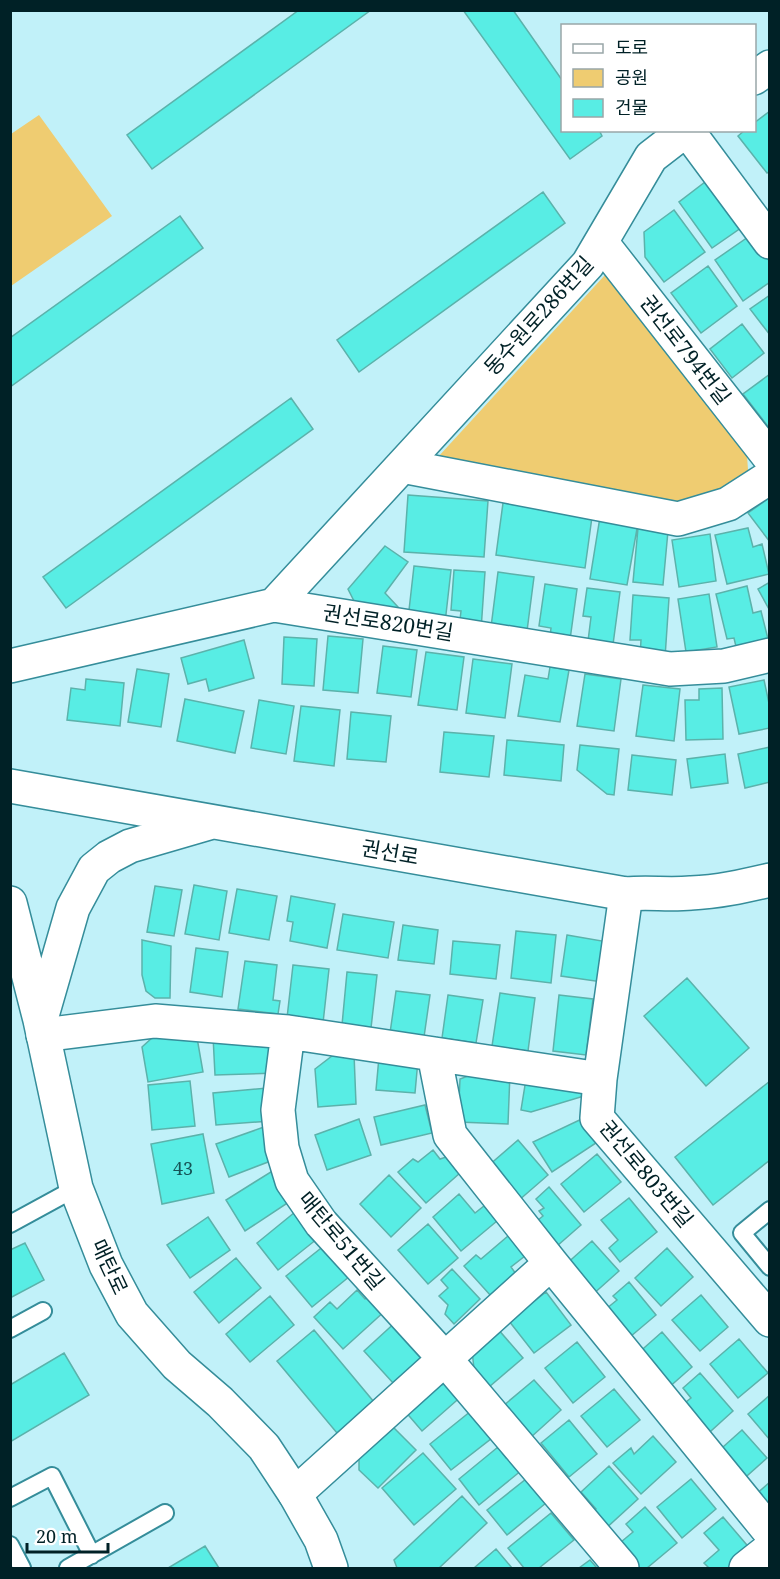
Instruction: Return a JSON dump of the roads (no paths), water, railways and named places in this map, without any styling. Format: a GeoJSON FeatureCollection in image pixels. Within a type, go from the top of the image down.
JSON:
{"type":"FeatureCollection","features":[{"type":"Feature","properties":{"kind":"street"},"geometry":{"type":"LineString","coordinates":[[756,77],[770,67]]}},
{"type":"Feature","properties":{"kind":"street","name":"동수원로286번길"},"geometry":{"type":"LineString","coordinates":[[274,604],[588,264],[651,157],[683,132]]}},
{"type":"Feature","properties":{"kind":"street","name":"동수원로286번길"},"geometry":{"type":"LineString","coordinates":[[688,132],[770,242]]}},
{"type":"Feature","properties":{"kind":"street","name":"권선로794번길"},"geometry":{"type":"LineString","coordinates":[[601,242],[770,459]]}},
{"type":"Feature","properties":{"kind":"street"},"geometry":{"type":"LineString","coordinates":[[402,466],[678,519],[728,504],[770,477]]}},
{"type":"Feature","properties":{"kind":"street","name":"권선로820번길"},"geometry":{"type":"LineString","coordinates":[[10,666],[274,604],[670,669],[724,666],[770,655]]}},
{"type":"Feature","properties":{"kind":"street","name":"권선로"},"geometry":{"type":"LineString","coordinates":[[10,786],[626,894],[692,893],[741,887],[770,879]]}},
{"type":"Feature","properties":{"kind":"street"},"geometry":{"type":"LineString","coordinates":[[214,822],[130,846],[109,856],[94,869],[73,908],[42,1027],[155,1022],[288,1032],[600,1079]]}},
{"type":"Feature","properties":{"kind":"street","name":"권선로803번길"},"geometry":{"type":"LineString","coordinates":[[626,894],[600,1079],[597,1118],[770,1320]]}},
{"type":"Feature","properties":{"kind":"street","name":"매탄로"},"geometry":{"type":"LineString","coordinates":[[10,903],[42,1027],[76,1188],[106,1265],[132,1314],[177,1365],[220,1402],[264,1447],[295,1494],[321,1540],[331,1569]]}},
{"type":"Feature","properties":{"kind":"street","name":"매탄로51번길"},"geometry":{"type":"LineString","coordinates":[[288,1032],[278,1110],[282,1148],[292,1181],[321,1223],[445,1359],[622,1569]]}},
{"type":"Feature","properties":{"kind":"street"},"geometry":{"type":"LineString","coordinates":[[434,1054],[450,1136],[770,1532]]}},
{"type":"Feature","properties":{"kind":"street"},"geometry":{"type":"LineString","coordinates":[[295,1494],[551,1263]]}},
{"type":"Feature","properties":{"kind":"street"},"geometry":{"type":"LineString","coordinates":[[746,1569],[770,1549]]}},
{"type":"Feature","properties":{"kind":"lane"},"geometry":{"type":"LineString","coordinates":[[10,1224],[76,1188]]}},
{"type":"Feature","properties":{"kind":"lane"},"geometry":{"type":"LineString","coordinates":[[770,1210],[742,1233],[770,1266]]}},
{"type":"Feature","properties":{"kind":"lane"},"geometry":{"type":"LineString","coordinates":[[10,1329],[43,1311]]}},
{"type":"Feature","properties":{"kind":"lane"},"geometry":{"type":"LineString","coordinates":[[10,1498],[52,1476],[92,1555]]}},
{"type":"Feature","properties":{"kind":"lane"},"geometry":{"type":"LineString","coordinates":[[68,1569],[165,1513]]}},
{"type":"Feature","properties":{"kind":"lane"},"geometry":{"type":"LineString","coordinates":[[10,1545],[22,1569]]}}]}
